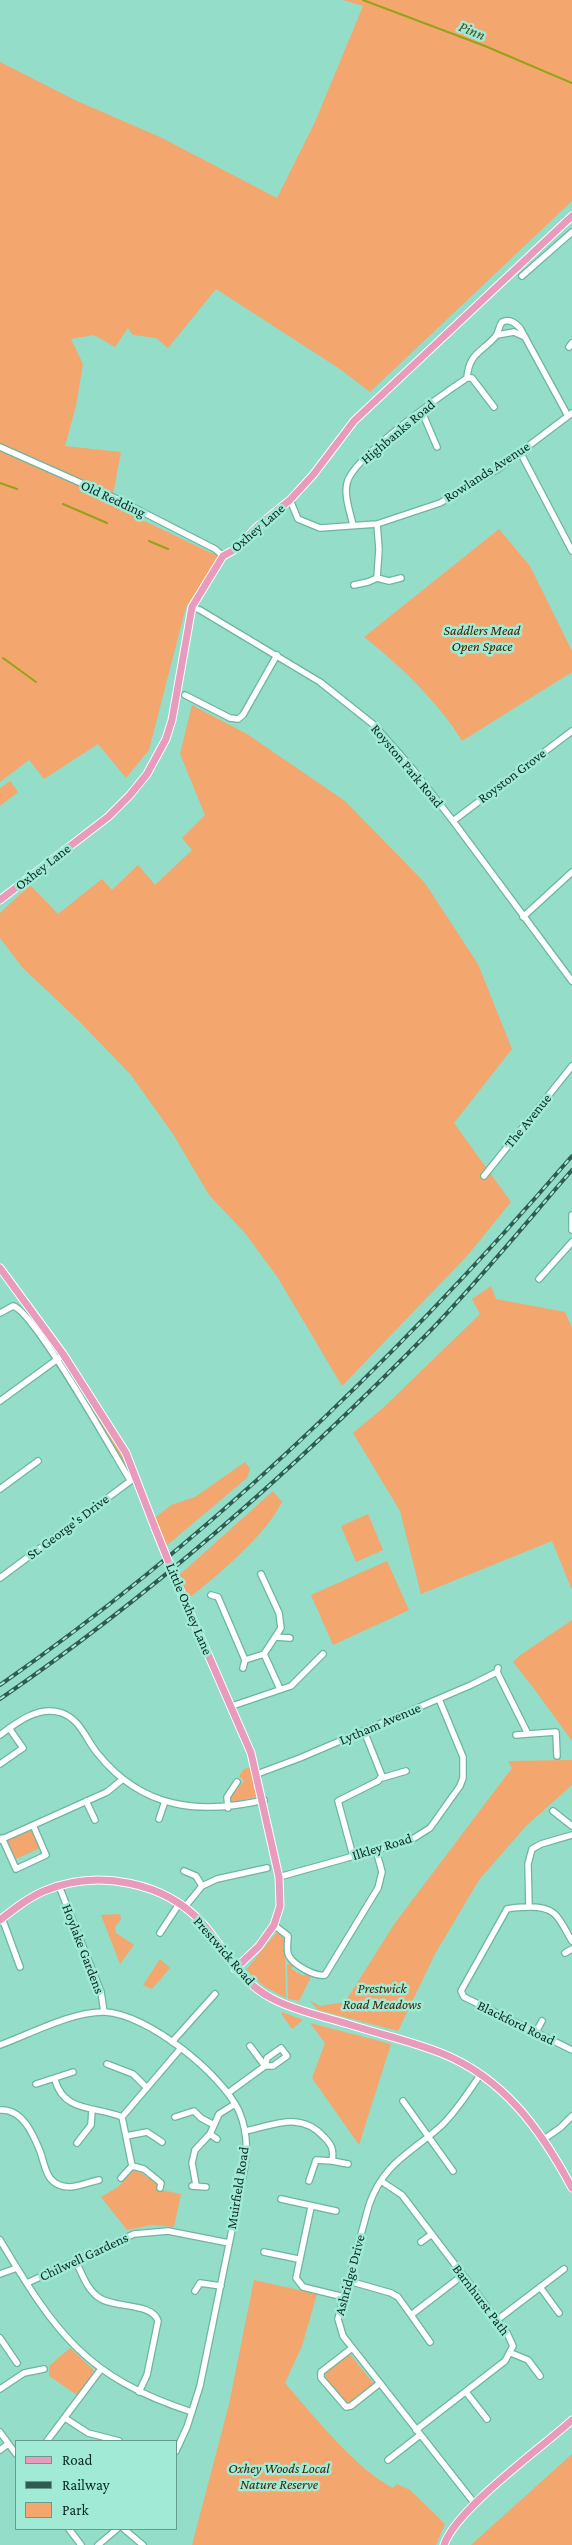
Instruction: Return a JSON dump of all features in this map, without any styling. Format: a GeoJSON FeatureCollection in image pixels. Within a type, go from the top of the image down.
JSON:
{"type":"FeatureCollection","features":[{"type":"Feature","properties":{"kind":"main road","name":"Oxhey Lane"},"geometry":{"type":"LineString","coordinates":[[0,900],[108,817],[130,795],[147,774],[166,739],[172,720],[192,607],[223,556],[234,550],[258,526],[290,500],[313,475],[354,421],[572,216]]}},
{"type":"Feature","properties":{"kind":"main road","name":"Little Oxhey Lane"},"geometry":{"type":"LineString","coordinates":[[0,1268],[126,1453],[134,1479],[199,1636],[232,1706],[257,1774],[280,1877],[280,1906],[274,1925],[259,1946],[235,1969]]}},
{"type":"Feature","properties":{"kind":"main road","name":"Prestwick Road"},"geometry":{"type":"LineString","coordinates":[[1,1919],[32,1897],[59,1886],[89,1880],[119,1882],[144,1887],[182,1906],[203,1925],[235,1969],[256,1989],[286,2005],[427,2048],[463,2063],[481,2074],[514,2101],[544,2139],[572,2188]]}},
{"type":"Feature","properties":{"kind":"main road"},"geometry":{"type":"LineString","coordinates":[[444,2545],[447,2535],[475,2504],[572,2420]]}},
{"type":"Feature","properties":{"kind":"street"},"geometry":{"type":"LineString","coordinates":[[522,276],[572,232]]}},
{"type":"Feature","properties":{"kind":"street"},"geometry":{"type":"LineString","coordinates":[[497,335],[498,327],[507,320],[514,322],[525,337],[570,414]]}},
{"type":"Feature","properties":{"kind":"street"},"geometry":{"type":"LineString","coordinates":[[494,407],[472,378],[467,378],[468,365],[474,355],[497,335],[514,332],[525,337]]}},
{"type":"Feature","properties":{"kind":"street","name":"Highbanks Road"},"geometry":{"type":"LineString","coordinates":[[353,525],[346,484],[351,473],[378,446],[442,395],[467,378]]}},
{"type":"Feature","properties":{"kind":"street"},"geometry":{"type":"LineString","coordinates":[[422,412],[436,447]]}},
{"type":"Feature","properties":{"kind":"street","name":"Rowlands Avenue"},"geometry":{"type":"LineString","coordinates":[[290,500],[298,519],[320,528],[376,524],[440,503],[498,469],[570,414]]}},
{"type":"Feature","properties":{"kind":"street","name":"Old Redding"},"geometry":{"type":"LineString","coordinates":[[0,447],[117,499],[215,549],[223,556]]}},
{"type":"Feature","properties":{"kind":"street"},"geometry":{"type":"LineString","coordinates":[[520,452],[572,551]]}},
{"type":"Feature","properties":{"kind":"street"},"geometry":{"type":"LineString","coordinates":[[376,524],[379,550],[377,578]]}},
{"type":"Feature","properties":{"kind":"street"},"geometry":{"type":"LineString","coordinates":[[354,585],[377,578],[389,581],[401,578]]}},
{"type":"Feature","properties":{"kind":"street","name":"Royston Park Road"},"geometry":{"type":"LineString","coordinates":[[192,607],[320,682],[374,725],[411,767],[453,821],[572,982]]}},
{"type":"Feature","properties":{"kind":"street"},"geometry":{"type":"LineString","coordinates":[[185,695],[230,718],[238,719],[243,715],[277,656]]}},
{"type":"Feature","properties":{"kind":"street","name":"Royston Grove"},"geometry":{"type":"LineString","coordinates":[[453,821],[572,731]]}},
{"type":"Feature","properties":{"kind":"street"},"geometry":{"type":"LineString","coordinates":[[523,917],[572,872]]}},
{"type":"Feature","properties":{"kind":"street","name":"The Avenue"},"geometry":{"type":"LineString","coordinates":[[484,1176],[572,1066]]}},
{"type":"Feature","properties":{"kind":"street"},"geometry":{"type":"LineString","coordinates":[[572,1215],[572,1230]]}},
{"type":"Feature","properties":{"kind":"street"},"geometry":{"type":"LineString","coordinates":[[539,1279],[571,1240]]}},
{"type":"Feature","properties":{"kind":"street","name":"Little Oxhey Lane"},"geometry":{"type":"LineString","coordinates":[[0,1313],[13,1306],[20,1309],[60,1357]]}},
{"type":"Feature","properties":{"kind":"street"},"geometry":{"type":"LineString","coordinates":[[0,1401],[60,1357]]}},
{"type":"Feature","properties":{"kind":"street"},"geometry":{"type":"LineString","coordinates":[[0,1489],[38,1461]]}},
{"type":"Feature","properties":{"kind":"street","name":"St. George's Drive"},"geometry":{"type":"LineString","coordinates":[[0,1578],[134,1479]]}},
{"type":"Feature","properties":{"kind":"street"},"geometry":{"type":"LineString","coordinates":[[246,1660],[264,1654],[270,1642],[276,1637],[281,1628],[279,1613],[261,1574]]}},
{"type":"Feature","properties":{"kind":"street"},"geometry":{"type":"LineString","coordinates":[[211,1595],[218,1598],[246,1660],[243,1668]]}},
{"type":"Feature","properties":{"kind":"street"},"geometry":{"type":"LineString","coordinates":[[276,1637],[290,1638]]}},
{"type":"Feature","properties":{"kind":"street"},"geometry":{"type":"LineString","coordinates":[[264,1654],[280,1689]]}},
{"type":"Feature","properties":{"kind":"street"},"geometry":{"type":"LineString","coordinates":[[232,1706],[291,1686],[323,1654]]}},
{"type":"Feature","properties":{"kind":"street","name":"Lytham Avenue"},"geometry":{"type":"LineString","coordinates":[[257,1774],[364,1731],[498,1670],[528,1734]]}},
{"type":"Feature","properties":{"kind":"street","name":"Ilkley Road"},"geometry":{"type":"LineString","coordinates":[[280,1877],[411,1840],[427,1831],[462,1782],[464,1765],[463,1757],[439,1698]]}},
{"type":"Feature","properties":{"kind":"street"},"geometry":{"type":"LineString","coordinates":[[0,1735],[41,1711],[62,1713],[78,1724],[97,1753],[123,1778],[140,1790],[165,1801],[194,1808],[228,1808],[264,1800]]}},
{"type":"Feature","properties":{"kind":"street"},"geometry":{"type":"LineString","coordinates":[[0,1764],[23,1748],[9,1728]]}},
{"type":"Feature","properties":{"kind":"street"},"geometry":{"type":"LineString","coordinates":[[364,1731],[382,1778]]}},
{"type":"Feature","properties":{"kind":"street"},"geometry":{"type":"LineString","coordinates":[[516,1735],[556,1732],[557,1756]]}},
{"type":"Feature","properties":{"kind":"street"},"geometry":{"type":"LineString","coordinates":[[353,1856],[338,1801],[382,1778],[406,1771]]}},
{"type":"Feature","properties":{"kind":"street"},"geometry":{"type":"LineString","coordinates":[[33,1825],[46,1855],[16,1869],[1,1839],[111,1790],[123,1778]]}},
{"type":"Feature","properties":{"kind":"street"},"geometry":{"type":"LineString","coordinates":[[228,1808],[227,1797],[237,1782]]}},
{"type":"Feature","properties":{"kind":"street"},"geometry":{"type":"LineString","coordinates":[[86,1801],[95,1820]]}},
{"type":"Feature","properties":{"kind":"street"},"geometry":{"type":"LineString","coordinates":[[159,1819],[165,1801]]}},
{"type":"Feature","properties":{"kind":"street"},"geometry":{"type":"LineString","coordinates":[[553,1811],[572,1826]]}},
{"type":"Feature","properties":{"kind":"street"},"geometry":{"type":"LineString","coordinates":[[572,1834],[536,1846],[530,1854],[528,1864],[529,1906],[546,1907],[552,1910],[572,1941]]}},
{"type":"Feature","properties":{"kind":"street"},"geometry":{"type":"LineString","coordinates":[[274,1925],[288,1936],[288,1952],[293,1961],[317,1976],[325,1975],[378,1888],[382,1872],[376,1850]]}},
{"type":"Feature","properties":{"kind":"street"},"geometry":{"type":"LineString","coordinates":[[160,1933],[182,1906],[202,1886],[217,1879],[267,1868]]}},
{"type":"Feature","properties":{"kind":"street"},"geometry":{"type":"LineString","coordinates":[[184,1871],[196,1876],[202,1886]]}},
{"type":"Feature","properties":{"kind":"street","name":"Hoylake Gardens"},"geometry":{"type":"LineString","coordinates":[[59,1886],[101,1992],[104,2012]]}},
{"type":"Feature","properties":{"kind":"street","name":"Blackford Road"},"geometry":{"type":"LineString","coordinates":[[529,1906],[515,1907],[504,1913],[461,1993],[464,1997],[572,2050]]}},
{"type":"Feature","properties":{"kind":"street"},"geometry":{"type":"LineString","coordinates":[[1,1919],[20,1967]]}},
{"type":"Feature","properties":{"kind":"street"},"geometry":{"type":"LineString","coordinates":[[565,1953],[572,1949]]}},
{"type":"Feature","properties":{"kind":"street"},"geometry":{"type":"LineString","coordinates":[[172,2042],[215,1994]]}},
{"type":"Feature","properties":{"kind":"street","name":"Muirfield Road"},"geometry":{"type":"LineString","coordinates":[[0,2045],[82,2015],[104,2012],[122,2016],[180,2048],[202,2066],[228,2093],[235,2104],[245,2131],[246,2163],[200,2386],[178,2446]]}},
{"type":"Feature","properties":{"kind":"street"},"geometry":{"type":"LineString","coordinates":[[536,2032],[542,2021]]}},
{"type":"Feature","properties":{"kind":"street"},"geometry":{"type":"LineString","coordinates":[[228,2093],[265,2066],[250,2046]]}},
{"type":"Feature","properties":{"kind":"street"},"geometry":{"type":"LineString","coordinates":[[122,2117],[180,2048]]}},
{"type":"Feature","properties":{"kind":"street"},"geometry":{"type":"LineString","coordinates":[[107,2064],[132,2074],[147,2088]]}},
{"type":"Feature","properties":{"kind":"street"},"geometry":{"type":"LineString","coordinates":[[36,2084],[55,2080],[73,2072]]}},
{"type":"Feature","properties":{"kind":"street","name":"Ashridge Drive"},"geometry":{"type":"LineString","coordinates":[[475,2504],[352,2348],[343,2336],[338,2324],[369,2205],[381,2181],[397,2160],[429,2136],[453,2113],[481,2074]]}},
{"type":"Feature","properties":{"kind":"street"},"geometry":{"type":"LineString","coordinates":[[55,2080],[58,2090],[69,2103],[92,2110],[106,2110],[122,2117]]}},
{"type":"Feature","properties":{"kind":"street"},"geometry":{"type":"LineString","coordinates":[[403,2101],[453,2171]]}},
{"type":"Feature","properties":{"kind":"street"},"geometry":{"type":"LineString","coordinates":[[206,2187],[194,2186],[193,2153],[210,2134],[222,2111],[235,2104]]}},
{"type":"Feature","properties":{"kind":"street"},"geometry":{"type":"LineString","coordinates":[[0,2110],[12,2111],[20,2116],[39,2149],[44,2171],[55,2182],[71,2187],[99,2180]]}},
{"type":"Feature","properties":{"kind":"street"},"geometry":{"type":"LineString","coordinates":[[77,2143],[92,2125],[92,2110]]}},
{"type":"Feature","properties":{"kind":"street"},"geometry":{"type":"LineString","coordinates":[[175,2117],[194,2111],[201,2118],[214,2125]]}},
{"type":"Feature","properties":{"kind":"street"},"geometry":{"type":"LineString","coordinates":[[544,2139],[560,2128],[572,2116]]}},
{"type":"Feature","properties":{"kind":"street"},"geometry":{"type":"LineString","coordinates":[[122,2117],[132,2166]]}},
{"type":"Feature","properties":{"kind":"street"},"geometry":{"type":"LineString","coordinates":[[245,2131],[298,2121],[313,2126],[324,2136],[333,2149],[332,2161]]}},
{"type":"Feature","properties":{"kind":"street"},"geometry":{"type":"LineString","coordinates":[[126,2136],[147,2132],[162,2142]]}},
{"type":"Feature","properties":{"kind":"street"},"geometry":{"type":"LineString","coordinates":[[210,2134],[217,2139]]}},
{"type":"Feature","properties":{"kind":"street"},"geometry":{"type":"LineString","coordinates":[[309,2181],[316,2160],[348,2164]]}},
{"type":"Feature","properties":{"kind":"street"},"geometry":{"type":"LineString","coordinates":[[121,2178],[132,2166]]}},
{"type":"Feature","properties":{"kind":"street"},"geometry":{"type":"LineString","coordinates":[[132,2166],[144,2169],[161,2183],[160,2188]]}},
{"type":"Feature","properties":{"kind":"street","name":"Barnhurst Path"},"geometry":{"type":"LineString","coordinates":[[381,2181],[402,2195],[463,2275],[510,2338],[511,2353],[505,2362],[418,2432],[388,2460]]}},
{"type":"Feature","properties":{"kind":"street"},"geometry":{"type":"LineString","coordinates":[[281,2200],[336,2211]]}},
{"type":"Feature","properties":{"kind":"street"},"geometry":{"type":"LineString","coordinates":[[311,2206],[298,2259],[296,2278],[303,2287],[344,2297]]}},
{"type":"Feature","properties":{"kind":"street","name":"Chilwell Gardens"},"geometry":{"type":"LineString","coordinates":[[27,2284],[122,2238],[156,2230],[229,2243]]}},
{"type":"Feature","properties":{"kind":"street"},"geometry":{"type":"LineString","coordinates":[[421,2242],[432,2234]]}},
{"type":"Feature","properties":{"kind":"street"},"geometry":{"type":"LineString","coordinates":[[0,2240],[27,2284],[60,2331],[101,2369],[139,2392],[192,2412]]}},
{"type":"Feature","properties":{"kind":"street"},"geometry":{"type":"LineString","coordinates":[[264,2252],[298,2259]]}},
{"type":"Feature","properties":{"kind":"street"},"geometry":{"type":"LineString","coordinates":[[75,2260],[89,2288],[102,2300],[148,2310],[156,2317],[158,2322],[147,2375],[139,2392]]}},
{"type":"Feature","properties":{"kind":"street"},"geometry":{"type":"LineString","coordinates":[[0,2274],[17,2268]]}},
{"type":"Feature","properties":{"kind":"street"},"geometry":{"type":"LineString","coordinates":[[497,2320],[564,2270]]}},
{"type":"Feature","properties":{"kind":"street"},"geometry":{"type":"LineString","coordinates":[[411,2315],[463,2275]]}},
{"type":"Feature","properties":{"kind":"street"},"geometry":{"type":"LineString","coordinates":[[348,2281],[391,2293],[398,2297],[430,2342]]}},
{"type":"Feature","properties":{"kind":"street"},"geometry":{"type":"LineString","coordinates":[[195,2290],[200,2283],[221,2286]]}},
{"type":"Feature","properties":{"kind":"street"},"geometry":{"type":"LineString","coordinates":[[540,2287],[559,2313]]}},
{"type":"Feature","properties":{"kind":"street"},"geometry":{"type":"LineString","coordinates":[[0,2338],[17,2363]]}},
{"type":"Feature","properties":{"kind":"street"},"geometry":{"type":"LineString","coordinates":[[352,2348],[321,2372],[321,2378],[346,2407],[351,2406],[380,2383]]}},
{"type":"Feature","properties":{"kind":"street"},"geometry":{"type":"LineString","coordinates":[[511,2353],[528,2360],[540,2376]]}},
{"type":"Feature","properties":{"kind":"street"},"geometry":{"type":"LineString","coordinates":[[0,2389],[28,2371],[44,2369]]}},
{"type":"Feature","properties":{"kind":"street"},"geometry":{"type":"LineString","coordinates":[[48,2440],[101,2369]]}},
{"type":"Feature","properties":{"kind":"street"},"geometry":{"type":"LineString","coordinates":[[466,2392],[487,2419]]}},
{"type":"Feature","properties":{"kind":"street"},"geometry":{"type":"LineString","coordinates":[[65,2418],[88,2433],[115,2440]]}},
{"type":"Feature","properties":{"kind":"street"},"geometry":{"type":"LineString","coordinates":[[0,2432],[15,2453]]}},
{"type":"Feature","properties":{"kind":"street"},"geometry":{"type":"LineString","coordinates":[[0,2450],[8,2444]]}},
{"type":"Feature","properties":{"kind":"street"},"geometry":{"type":"LineString","coordinates":[[70,2530],[80,2545]]}},
{"type":"Feature","properties":{"kind":"street"},"geometry":{"type":"LineString","coordinates":[[98,2545],[116,2530]]}},
{"type":"Feature","properties":{"kind":"street"},"geometry":{"type":"LineString","coordinates":[[125,2530],[143,2545]]}},
{"type":"Feature","properties":{"kind":"green space"},"geometry":{"type":"Polygon","coordinates":[[[343,0],[572,0],[572,201],[370,392],[340,369],[216,289],[168,348],[156,338],[133,335],[128,328],[115,347],[94,335],[71,339],[83,364],[76,406],[65,446],[121,452],[111,505],[220,557],[186,607],[149,750],[126,778],[98,744],[44,779],[29,760],[0,782],[0,62],[77,101],[160,137],[277,198],[315,122],[363,6],[343,0]]]}},
{"type":"Feature","properties":{"kind":"green space","name":"Saddlers Mead Open Space"},"geometry":{"type":"Polygon","coordinates":[[[499,529],[530,566],[572,651],[572,672],[462,741],[443,713],[418,685],[364,637],[499,529]]]}},
{"type":"Feature","properties":{"kind":"green space"},"geometry":{"type":"Polygon","coordinates":[[[192,705],[247,734],[345,801],[425,883],[478,964],[512,1049],[454,1123],[511,1202],[467,1256],[342,1386],[278,1278],[245,1233],[209,1195],[173,1134],[131,1075],[78,1020],[22,967],[0,938],[0,913],[30,885],[58,914],[102,879],[112,890],[138,865],[155,885],[192,850],[182,838],[205,815],[180,754],[192,705]]]}},
{"type":"Feature","properties":{"kind":"green space"},"geometry":{"type":"Polygon","coordinates":[[[10,781],[18,792],[0,806],[0,788],[10,781]]]}},
{"type":"Feature","properties":{"kind":"green space"},"geometry":{"type":"Polygon","coordinates":[[[491,1286],[496,1299],[565,1312],[572,1328],[572,1590],[552,1541],[421,1594],[400,1511],[353,1433],[384,1407],[480,1314],[472,1299],[491,1286]]]}},
{"type":"Feature","properties":{"kind":"green space"},"geometry":{"type":"Polygon","coordinates":[[[62,1363],[65,1363],[131,1468],[130,1472],[62,1363]]]}},
{"type":"Feature","properties":{"kind":"green space"},"geometry":{"type":"Polygon","coordinates":[[[245,1462],[250,1469],[247,1478],[166,1546],[155,1518],[171,1505],[195,1497],[245,1462]]]}},
{"type":"Feature","properties":{"kind":"green space"},"geometry":{"type":"Polygon","coordinates":[[[273,1491],[282,1502],[265,1528],[227,1566],[189,1598],[176,1578],[273,1491]]]}},
{"type":"Feature","properties":{"kind":"green space"},"geometry":{"type":"Polygon","coordinates":[[[368,1514],[383,1550],[356,1562],[341,1526],[368,1514]]]}},
{"type":"Feature","properties":{"kind":"green space"},"geometry":{"type":"Polygon","coordinates":[[[387,1561],[409,1610],[333,1645],[311,1595],[387,1561]]]}},
{"type":"Feature","properties":{"kind":"green space"},"geometry":{"type":"Polygon","coordinates":[[[572,1620],[572,1741],[513,1662],[572,1620]]]}},
{"type":"Feature","properties":{"kind":"green space","name":"Prestwick Road Meadows"},"geometry":{"type":"Polygon","coordinates":[[[572,1760],[572,1785],[526,1826],[479,1880],[435,1954],[398,2031],[318,2010],[309,2000],[320,2006],[345,2002],[395,1923],[512,1768],[508,1761],[572,1760]]]}},
{"type":"Feature","properties":{"kind":"green space"},"geometry":{"type":"Polygon","coordinates":[[[250,1767],[257,1795],[230,1803],[229,1796],[244,1781],[239,1776],[244,1769],[250,1767]]]}},
{"type":"Feature","properties":{"kind":"green space"},"geometry":{"type":"Polygon","coordinates":[[[33,1828],[42,1847],[14,1860],[6,1840],[33,1828]]]}},
{"type":"Feature","properties":{"kind":"green space"},"geometry":{"type":"Polygon","coordinates":[[[120,1914],[121,1919],[115,1927],[116,1933],[134,1945],[120,1964],[101,1915],[120,1914]]]}},
{"type":"Feature","properties":{"kind":"green space"},"geometry":{"type":"Polygon","coordinates":[[[280,1932],[285,1941],[286,1998],[265,1987],[246,1970],[276,1933],[280,1932]]]}},
{"type":"Feature","properties":{"kind":"green space"},"geometry":{"type":"Polygon","coordinates":[[[160,1959],[170,1968],[152,1989],[143,1985],[160,1959]]]}},
{"type":"Feature","properties":{"kind":"green space"},"geometry":{"type":"Polygon","coordinates":[[[290,1963],[293,1966],[291,1969],[304,1976],[306,1973],[311,1977],[299,2001],[288,1999],[287,1965],[290,1963]]]}},
{"type":"Feature","properties":{"kind":"green space"},"geometry":{"type":"Polygon","coordinates":[[[282,2012],[303,2020],[292,2029],[282,2015],[282,2012]]]}},
{"type":"Feature","properties":{"kind":"green space"},"geometry":{"type":"Polygon","coordinates":[[[310,2023],[391,2044],[359,2145],[312,2078],[325,2043],[310,2023]]]}},
{"type":"Feature","properties":{"kind":"green space"},"geometry":{"type":"Polygon","coordinates":[[[135,2169],[158,2184],[157,2189],[181,2194],[174,2227],[153,2225],[127,2230],[101,2197],[118,2187],[135,2169]]]}},
{"type":"Feature","properties":{"kind":"green space","name":"Oxhey Woods Local Nature Reserve"},"geometry":{"type":"Polygon","coordinates":[[[254,2280],[317,2294],[302,2346],[285,2383],[321,2425],[365,2469],[393,2488],[397,2484],[410,2490],[445,2524],[436,2545],[192,2545],[229,2404],[254,2280]]]}},
{"type":"Feature","properties":{"kind":"green space"},"geometry":{"type":"Polygon","coordinates":[[[70,2348],[93,2369],[94,2373],[77,2395],[49,2376],[49,2366],[70,2348]]]}},
{"type":"Feature","properties":{"kind":"green space"},"geometry":{"type":"Polygon","coordinates":[[[347,2354],[350,2354],[374,2384],[347,2404],[324,2377],[324,2372],[347,2354]]]}},
{"type":"Feature","properties":{"kind":"green space"},"geometry":{"type":"Polygon","coordinates":[[[572,2454],[572,2545],[471,2545],[572,2454]]]}},
{"type":"Feature","properties":{"kind":"waterway","name":"Pinn"},"geometry":{"type":"LineString","coordinates":[[363,0],[485,46],[572,83]]}},
{"type":"Feature","properties":{"kind":"waterway"},"geometry":{"type":"LineString","coordinates":[[0,483],[17,489]]}},
{"type":"Feature","properties":{"kind":"waterway"},"geometry":{"type":"LineString","coordinates":[[63,504],[107,523]]}},
{"type":"Feature","properties":{"kind":"waterway"},"geometry":{"type":"LineString","coordinates":[[149,541],[168,549]]}},
{"type":"Feature","properties":{"kind":"waterway"},"geometry":{"type":"LineString","coordinates":[[3,658],[36,682]]}},
{"type":"Feature","properties":{"kind":"railway"},"geometry":{"type":"LineString","coordinates":[[0,1685],[79,1628],[156,1567],[230,1504],[302,1438],[373,1371],[441,1301],[572,1156]]}},
{"type":"Feature","properties":{"kind":"railway"},"geometry":{"type":"LineString","coordinates":[[0,1699],[58,1658],[170,1571],[225,1525],[331,1429],[450,1310],[572,1170]]}}]}
